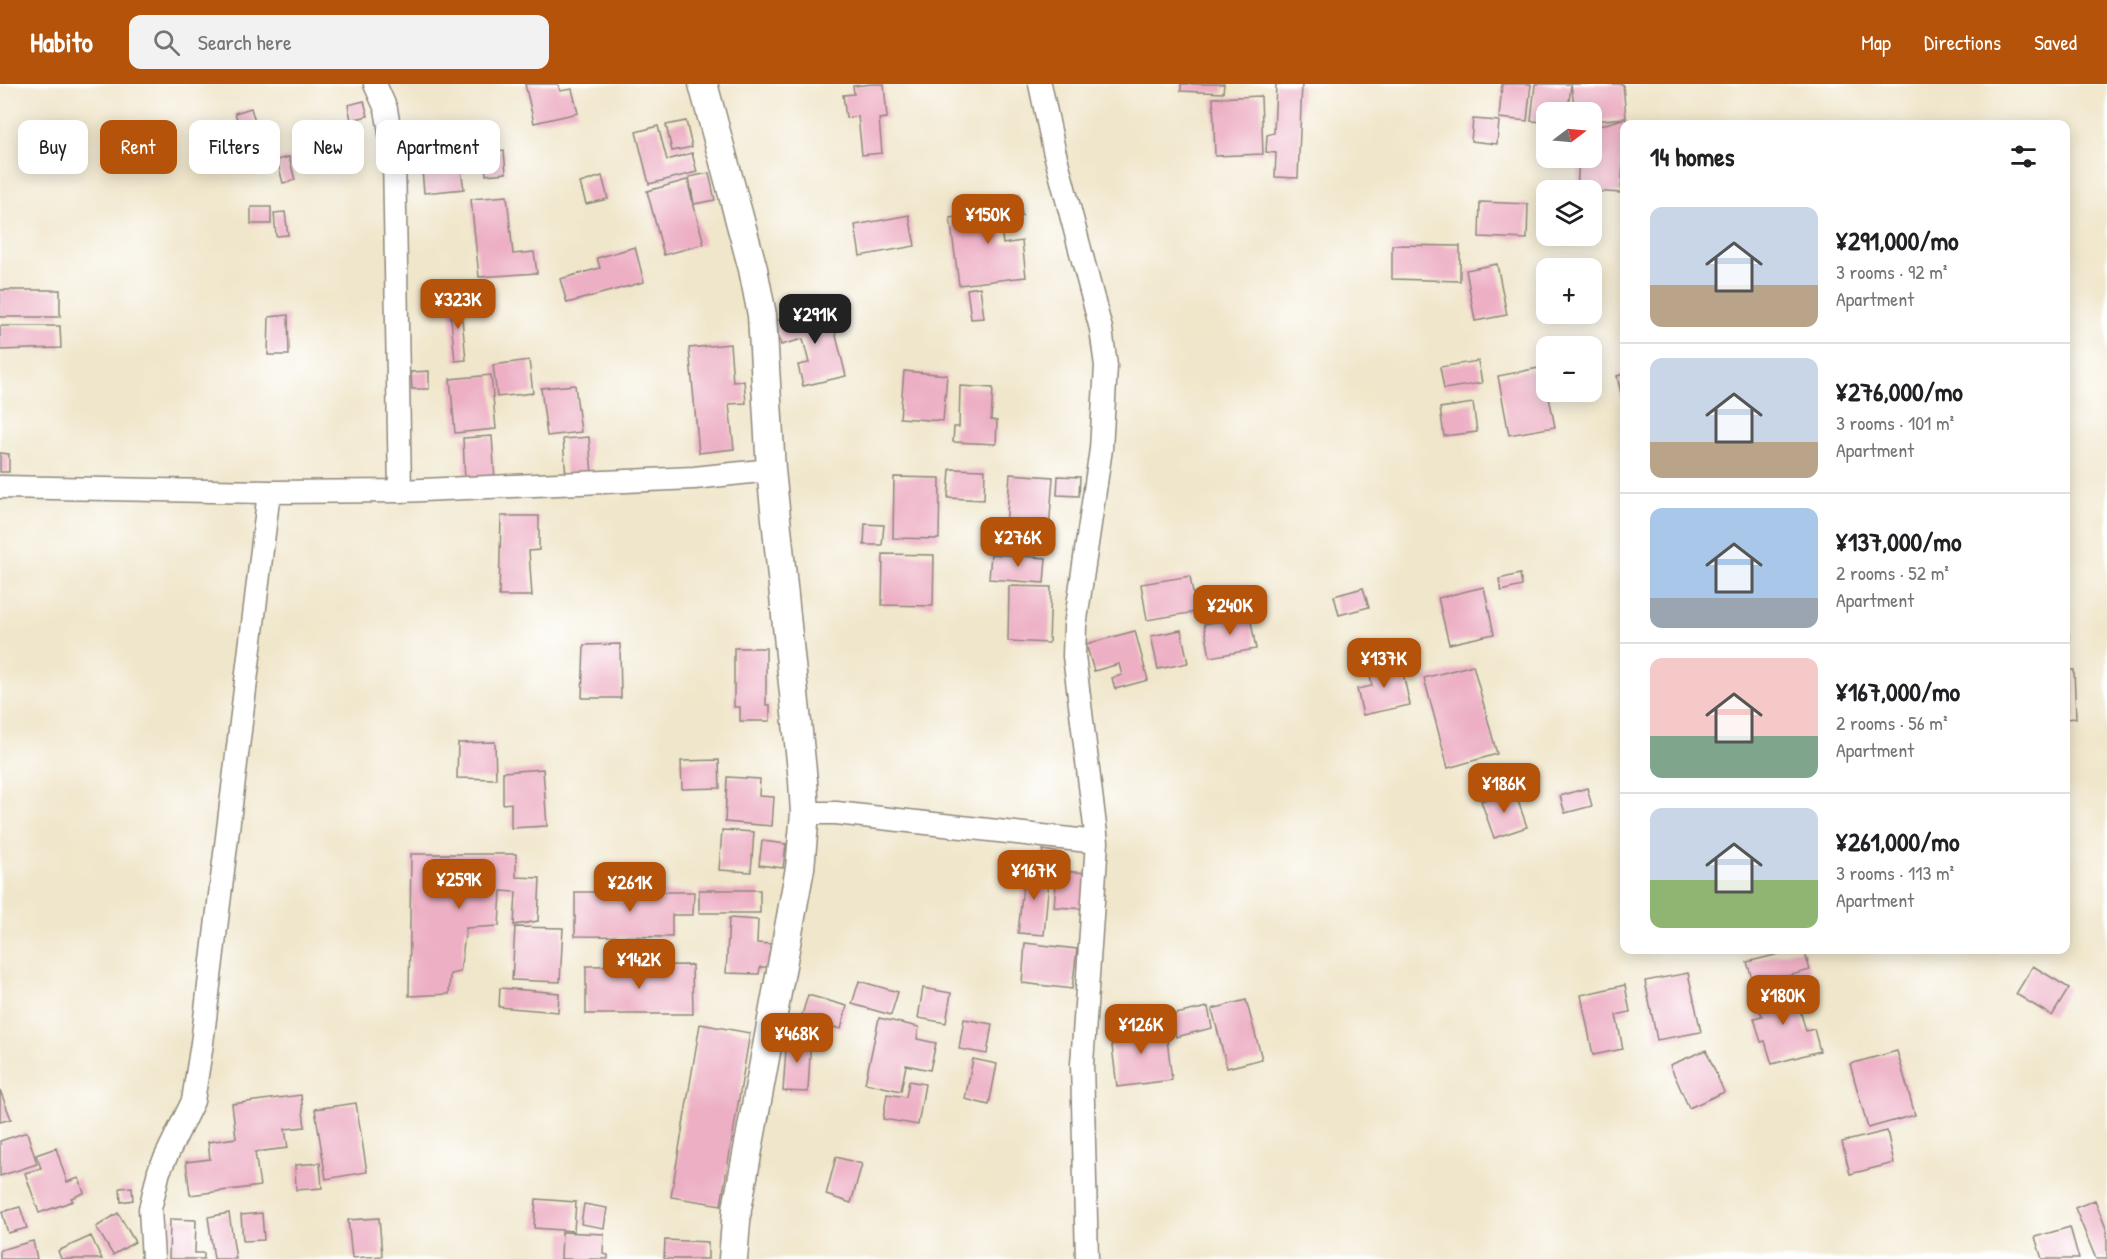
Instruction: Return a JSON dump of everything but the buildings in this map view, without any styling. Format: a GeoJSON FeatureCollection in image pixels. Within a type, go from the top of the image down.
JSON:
{"type":"FeatureCollection","features":[{"type":"Feature","properties":{"kind":"street"},"geometry":{"type":"LineString","coordinates":[[375,84],[386,109],[394,156],[400,491]]}},
{"type":"Feature","properties":{"kind":"street"},"geometry":{"type":"LineString","coordinates":[[704,84],[753,269],[762,315],[771,470],[805,813],[800,868],[737,1209],[733,1259]]}},
{"type":"Feature","properties":{"kind":"street"},"geometry":{"type":"LineString","coordinates":[[1040,84],[1054,150],[1101,329],[1106,366],[1101,449],[1075,626],[1074,656],[1097,842],[1082,1064],[1087,1259]]}},
{"type":"Feature","properties":{"kind":"street"},"geometry":{"type":"LineString","coordinates":[[0,488],[270,492],[400,491],[694,478],[771,470]]}},
{"type":"Feature","properties":{"kind":"street"},"geometry":{"type":"LineString","coordinates":[[153,1259],[150,1209],[159,1171],[193,1101],[202,1043],[270,492]]}},
{"type":"Feature","properties":{"kind":"street"},"geometry":{"type":"LineString","coordinates":[[805,813],[836,813],[1097,842]]}}]}
